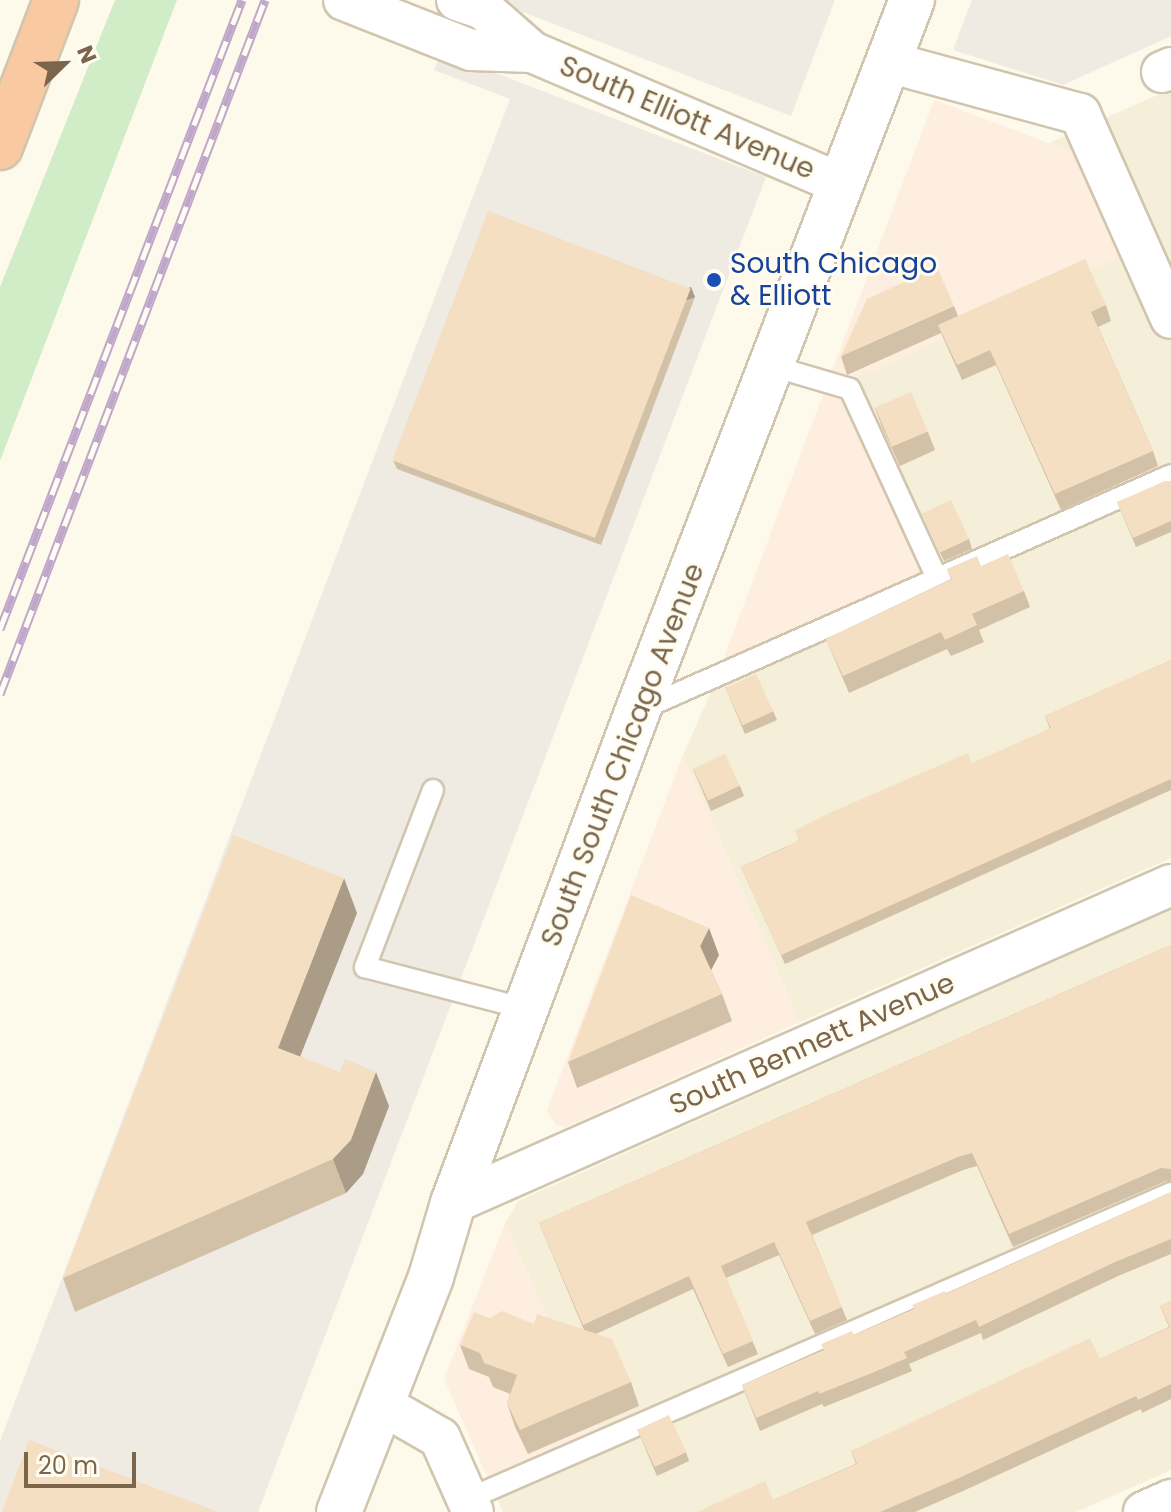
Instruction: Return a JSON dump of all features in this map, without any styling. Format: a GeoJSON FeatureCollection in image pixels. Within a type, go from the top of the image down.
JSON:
{"type":"FeatureCollection","features":[{"type":"Feature","properties":{"kind":"highway"},"geometry":{"type":"LineString","coordinates":[[0,147],[56,0]]}},
{"type":"Feature","properties":{"kind":"main road","name":"South South Chicago Avenue"},"geometry":{"type":"LineString","coordinates":[[339,1512],[437,1261],[453,1203],[638,710],[912,0]]}},
{"type":"Feature","properties":{"kind":"street","name":"South Elliott Avenue"},"geometry":{"type":"LineString","coordinates":[[344,0],[471,50],[532,52]]}},
{"type":"Feature","properties":{"kind":"street","name":"South Elliott Avenue"},"geometry":{"type":"LineString","coordinates":[[457,0],[483,9],[532,52],[842,184]]}},
{"type":"Feature","properties":{"kind":"street"},"geometry":{"type":"LineString","coordinates":[[888,62],[1080,114],[1171,318]]}},
{"type":"Feature","properties":{"kind":"street","name":"South Bennett Avenue"},"geometry":{"type":"LineString","coordinates":[[453,1203],[1171,885]]}},
{"type":"Feature","properties":{"kind":"street"},"geometry":{"type":"LineString","coordinates":[[381,1404],[440,1438],[470,1506]]}},
{"type":"Feature","properties":{"kind":"street"},"geometry":{"type":"LineString","coordinates":[[1144,1512],[1171,1500]]}},
{"type":"Feature","properties":{"kind":"lane"},"geometry":{"type":"LineString","coordinates":[[772,366],[850,389],[937,578]]}},
{"type":"Feature","properties":{"kind":"lane"},"geometry":{"type":"LineString","coordinates":[[638,710],[1171,475]]}},
{"type":"Feature","properties":{"kind":"lane"},"geometry":{"type":"LineString","coordinates":[[433,790],[365,967],[526,1009]]}},
{"type":"Feature","properties":{"kind":"lane"},"geometry":{"type":"LineString","coordinates":[[470,1506],[1171,1193]]}},
{"type":"Feature","properties":{"kind":"shaded area"},"geometry":{"type":"Polygon","coordinates":[[[492,0],[835,0],[791,116],[492,0]]]}},
{"type":"Feature","properties":{"kind":"shaded area"},"geometry":{"type":"Polygon","coordinates":[[[972,0],[1171,0],[1171,36],[1063,85],[953,50],[972,0]]]}},
{"type":"Feature","properties":{"kind":"shaded area"},"geometry":{"type":"Polygon","coordinates":[[[441,52],[766,177],[258,1512],[0,1512],[0,1441],[510,99],[434,70],[441,52]]]}},
{"type":"Feature","properties":{"kind":"shaded area"},"geometry":{"type":"Polygon","coordinates":[[[1171,89],[1171,858],[800,1022],[683,755],[849,381],[1124,255],[1083,156],[1049,143],[1171,89]]]}},
{"type":"Feature","properties":{"kind":"shaded area"},"geometry":{"type":"Polygon","coordinates":[[[934,100],[1083,156],[1125,255],[849,381],[937,578],[717,676],[934,100]]]}},
{"type":"Feature","properties":{"kind":"shaded area"},"geometry":{"type":"Polygon","coordinates":[[[683,755],[800,1022],[566,1127],[555,1124],[547,1110],[683,755]]]}},
{"type":"Feature","properties":{"kind":"shaded area"},"geometry":{"type":"Polygon","coordinates":[[[1171,909],[1171,1470],[1076,1512],[503,1512],[492,1488],[603,1440],[505,1223],[518,1201],[1171,909]]]}},
{"type":"Feature","properties":{"kind":"shaded area"},"geometry":{"type":"Polygon","coordinates":[[[505,1223],[603,1440],[492,1488],[444,1379],[505,1223]]]}},
{"type":"Feature","properties":{"kind":"green space"},"geometry":{"type":"Polygon","coordinates":[[[115,0],[177,0],[0,461],[0,287],[115,0]]]}},
{"type":"Feature","properties":{"kind":"building"},"geometry":{"type":"Polygon","coordinates":[[[488,211],[691,289],[595,538],[392,460],[488,211]]]}},
{"type":"Feature","properties":{"kind":"building"},"geometry":{"type":"Polygon","coordinates":[[[1085,259],[1106,305],[1091,312],[1153,451],[1055,494],[990,350],[957,365],[938,325],[1085,259]]]}},
{"type":"Feature","properties":{"kind":"building"},"geometry":{"type":"Polygon","coordinates":[[[937,267],[954,306],[841,356],[867,299],[937,267]]]}},
{"type":"Feature","properties":{"kind":"building"},"geometry":{"type":"Polygon","coordinates":[[[911,392],[928,432],[892,447],[875,407],[911,392]]]}},
{"type":"Feature","properties":{"kind":"building"},"geometry":{"type":"Polygon","coordinates":[[[1171,481],[1171,521],[1133,538],[1117,502],[1171,481]]]}},
{"type":"Feature","properties":{"kind":"building"},"geometry":{"type":"Polygon","coordinates":[[[951,500],[969,539],[940,552],[922,514],[951,500]]]}},
{"type":"Feature","properties":{"kind":"building"},"geometry":{"type":"Polygon","coordinates":[[[1008,554],[1024,591],[972,614],[977,625],[945,640],[941,632],[843,676],[826,639],[952,579],[947,569],[977,556],[981,566],[1008,554]]]}},
{"type":"Feature","properties":{"kind":"building"},"geometry":{"type":"Polygon","coordinates":[[[1171,660],[1171,779],[781,955],[741,867],[785,848],[798,840],[795,830],[834,811],[968,753],[972,763],[1051,728],[1045,716],[1171,660]]]}},
{"type":"Feature","properties":{"kind":"building"},"geometry":{"type":"Polygon","coordinates":[[[756,674],[773,711],[743,726],[725,688],[756,674]]]}},
{"type":"Feature","properties":{"kind":"building"},"geometry":{"type":"Polygon","coordinates":[[[725,754],[740,786],[708,801],[693,769],[725,754]]]}},
{"type":"Feature","properties":{"kind":"building"},"geometry":{"type":"Polygon","coordinates":[[[233,835],[344,878],[278,1048],[340,1072],[345,1059],[376,1072],[351,1140],[333,1159],[63,1278],[233,835]]]}},
{"type":"Feature","properties":{"kind":"building"},"geometry":{"type":"Polygon","coordinates":[[[631,895],[709,928],[700,946],[722,994],[568,1062],[631,895]]]}},
{"type":"Feature","properties":{"kind":"building"},"geometry":{"type":"Polygon","coordinates":[[[1171,945],[1171,1169],[1161,1168],[1009,1234],[972,1153],[806,1222],[842,1307],[810,1321],[774,1242],[721,1266],[753,1341],[723,1354],[689,1276],[583,1325],[539,1223],[1171,945]]]}},
{"type":"Feature","properties":{"kind":"building"},"geometry":{"type":"Polygon","coordinates":[[[1171,1192],[1171,1239],[979,1327],[976,1320],[904,1352],[907,1358],[756,1418],[742,1385],[824,1350],[821,1344],[852,1331],[854,1335],[914,1309],[912,1305],[945,1291],[946,1294],[1171,1192]]]}},
{"type":"Feature","properties":{"kind":"building"},"geometry":{"type":"Polygon","coordinates":[[[1171,1301],[1171,1384],[1138,1400],[1136,1396],[880,1512],[697,1512],[765,1481],[773,1500],[857,1464],[851,1451],[1090,1338],[1100,1359],[1170,1327],[1160,1306],[1171,1301]]]}},
{"type":"Feature","properties":{"kind":"building"},"geometry":{"type":"Polygon","coordinates":[[[502,1311],[534,1324],[537,1314],[612,1339],[631,1382],[520,1430],[507,1403],[517,1375],[484,1363],[480,1353],[460,1345],[474,1312],[490,1318],[502,1311]]]}},
{"type":"Feature","properties":{"kind":"building"},"geometry":{"type":"Polygon","coordinates":[[[669,1415],[686,1452],[655,1467],[637,1430],[669,1415]]]}},
{"type":"Feature","properties":{"kind":"building"},"geometry":{"type":"Polygon","coordinates":[[[29,1440],[218,1512],[2,1512],[29,1440]]]}},
{"type":"Feature","properties":{"kind":"railway"},"geometry":{"type":"LineString","coordinates":[[0,629],[242,0]]}},
{"type":"Feature","properties":{"kind":"railway"},"geometry":{"type":"LineString","coordinates":[[0,694],[265,0]]}},
{"type":"Feature","properties":{"kind":"place","name":"South Chicago & Elliott"},"geometry":{"type":"Point","coordinates":[714,280]}}]}
